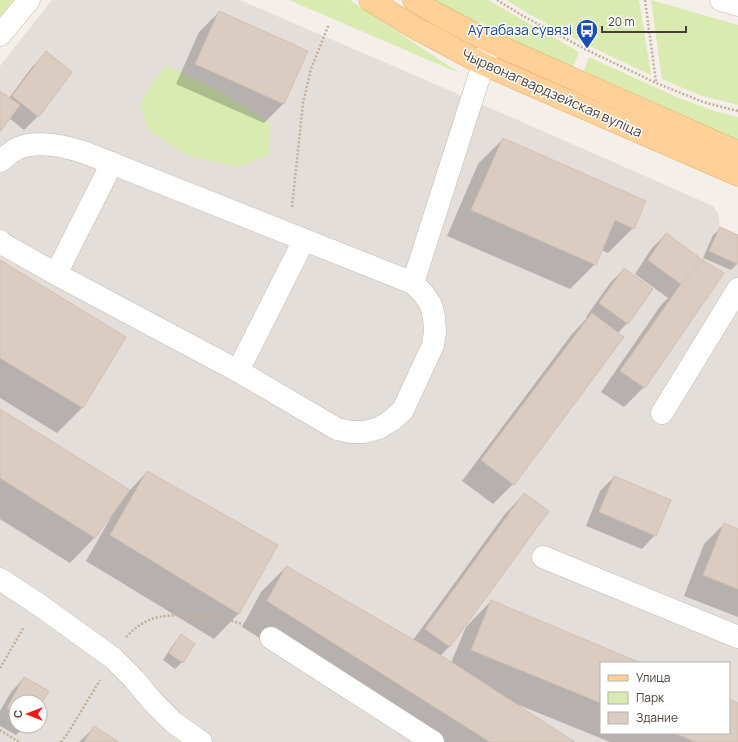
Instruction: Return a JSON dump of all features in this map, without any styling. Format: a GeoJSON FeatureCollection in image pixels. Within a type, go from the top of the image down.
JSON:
{"type":"FeatureCollection","features":[{"type":"Feature","properties":{"kind":"main road","name":"Чырвонагвардзейская вуліца"},"geometry":{"type":"LineString","coordinates":[[370,0],[410,25],[483,64],[738,176]]}},
{"type":"Feature","properties":{"kind":"main road","name":"Чырвонагвардзейская вуліца"},"geometry":{"type":"LineString","coordinates":[[414,0],[435,13],[490,42],[738,152]]}},
{"type":"Feature","properties":{"kind":"street"},"geometry":{"type":"LineString","coordinates":[[0,35],[29,0]]}},
{"type":"Feature","properties":{"kind":"street"},"geometry":{"type":"LineString","coordinates":[[721,0],[738,5]]}},
{"type":"Feature","properties":{"kind":"street"},"geometry":{"type":"LineString","coordinates":[[412,283],[490,42]]}},
{"type":"Feature","properties":{"kind":"street"},"geometry":{"type":"LineString","coordinates":[[0,161],[18,148],[39,144],[64,146],[412,283],[423,293],[431,305],[434,317],[433,345],[403,410],[392,420],[379,428],[365,432],[351,432],[337,429],[238,371],[56,274],[0,241]]}},
{"type":"Feature","properties":{"kind":"street"},"geometry":{"type":"LineString","coordinates":[[56,274],[112,164]]}},
{"type":"Feature","properties":{"kind":"street"},"geometry":{"type":"LineString","coordinates":[[238,371],[297,237]]}},
{"type":"Feature","properties":{"kind":"street"},"geometry":{"type":"LineString","coordinates":[[662,413],[730,319],[738,289]]}},
{"type":"Feature","properties":{"kind":"street"},"geometry":{"type":"LineString","coordinates":[[543,557],[738,637]]}},
{"type":"Feature","properties":{"kind":"street"},"geometry":{"type":"LineString","coordinates":[[0,579],[38,604],[113,658],[173,722],[201,742]]}},
{"type":"Feature","properties":{"kind":"street"},"geometry":{"type":"LineString","coordinates":[[271,638],[433,742]]}},
{"type":"Feature","properties":{"kind":"path"},"geometry":{"type":"LineString","coordinates":[[496,0],[580,47],[656,83],[703,102],[738,111]]}},
{"type":"Feature","properties":{"kind":"path"},"geometry":{"type":"LineString","coordinates":[[645,0],[656,83]]}},
{"type":"Feature","properties":{"kind":"path"},"geometry":{"type":"LineString","coordinates":[[297,237],[303,103],[311,69],[329,24]]}},
{"type":"Feature","properties":{"kind":"path"},"geometry":{"type":"LineString","coordinates":[[0,668],[38,604]]}},
{"type":"Feature","properties":{"kind":"path"},"geometry":{"type":"LineString","coordinates":[[61,742],[68,733],[122,641],[134,629],[149,620],[166,616],[188,615],[229,620],[245,625],[271,638]]}},
{"type":"Feature","properties":{"kind":"path"},"geometry":{"type":"LineString","coordinates":[[0,730],[19,742]]}},
{"type":"Feature","properties":{"kind":"shaded area"},"geometry":{"type":"Polygon","coordinates":[[[52,0],[240,0],[713,206],[718,213],[720,227],[738,235],[738,742],[0,742],[0,66],[52,0]]]}},
{"type":"Feature","properties":{"kind":"green space"},"geometry":{"type":"Polygon","coordinates":[[[0,0],[17,0],[0,22],[0,0]]]}},
{"type":"Feature","properties":{"kind":"green space"},"geometry":{"type":"Polygon","coordinates":[[[289,0],[350,0],[461,74],[289,0]]]}},
{"type":"Feature","properties":{"kind":"green space"},"geometry":{"type":"Polygon","coordinates":[[[435,0],[488,0],[579,52],[573,67],[502,36],[435,0]]]}},
{"type":"Feature","properties":{"kind":"green space"},"geometry":{"type":"Polygon","coordinates":[[[506,0],[639,0],[651,75],[595,49],[523,11],[506,0]]]}},
{"type":"Feature","properties":{"kind":"green space"},"geometry":{"type":"Polygon","coordinates":[[[651,0],[738,25],[738,105],[699,95],[662,79],[651,0]]]}},
{"type":"Feature","properties":{"kind":"green space"},"geometry":{"type":"Polygon","coordinates":[[[589,57],[674,96],[714,111],[738,117],[738,140],[584,71],[589,57]]]}},
{"type":"Feature","properties":{"kind":"green space"},"geometry":{"type":"Polygon","coordinates":[[[166,65],[220,92],[270,123],[269,155],[238,167],[188,156],[148,130],[140,105],[152,83],[166,65]]]}},
{"type":"Feature","properties":{"kind":"building"},"geometry":{"type":"Polygon","coordinates":[[[219,11],[308,51],[284,104],[195,64],[219,11]]]}},
{"type":"Feature","properties":{"kind":"building"},"geometry":{"type":"Polygon","coordinates":[[[46,51],[72,72],[39,117],[12,96],[46,51]]]}},
{"type":"Feature","properties":{"kind":"building"},"geometry":{"type":"Polygon","coordinates":[[[0,91],[20,105],[0,132],[0,91]]]}},
{"type":"Feature","properties":{"kind":"building"},"geometry":{"type":"Polygon","coordinates":[[[503,138],[646,201],[634,229],[615,220],[596,265],[471,210],[503,138]]]}},
{"type":"Feature","properties":{"kind":"building"},"geometry":{"type":"Polygon","coordinates":[[[720,227],[738,235],[738,264],[709,251],[720,227]]]}},
{"type":"Feature","properties":{"kind":"building"},"geometry":{"type":"Polygon","coordinates":[[[666,233],[704,261],[681,284],[648,260],[666,233]]]}},
{"type":"Feature","properties":{"kind":"building"},"geometry":{"type":"Polygon","coordinates":[[[0,260],[126,337],[83,408],[0,358],[0,260]]]}},
{"type":"Feature","properties":{"kind":"building"},"geometry":{"type":"Polygon","coordinates":[[[704,261],[724,273],[645,388],[620,371],[681,284],[704,261]]]}},
{"type":"Feature","properties":{"kind":"building"},"geometry":{"type":"Polygon","coordinates":[[[624,268],[653,289],[628,324],[599,303],[624,268]]]}},
{"type":"Feature","properties":{"kind":"building"},"geometry":{"type":"Polygon","coordinates":[[[592,313],[624,337],[514,485],[481,460],[592,313]]]}},
{"type":"Feature","properties":{"kind":"building"},"geometry":{"type":"Polygon","coordinates":[[[0,409],[130,490],[95,538],[0,478],[0,409]]]}},
{"type":"Feature","properties":{"kind":"building"},"geometry":{"type":"Polygon","coordinates":[[[147,471],[278,545],[239,614],[110,535],[147,471]]]}},
{"type":"Feature","properties":{"kind":"building"},"geometry":{"type":"Polygon","coordinates":[[[614,476],[671,500],[656,536],[599,512],[614,476]]]}},
{"type":"Feature","properties":{"kind":"building"},"geometry":{"type":"Polygon","coordinates":[[[524,493],[549,511],[450,647],[425,629],[524,493]]]}},
{"type":"Feature","properties":{"kind":"building"},"geometry":{"type":"Polygon","coordinates":[[[724,523],[738,529],[738,589],[703,575],[724,523]]]}},
{"type":"Feature","properties":{"kind":"building"},"geometry":{"type":"Polygon","coordinates":[[[286,566],[442,656],[575,742],[490,742],[267,601],[286,566]]]}},
{"type":"Feature","properties":{"kind":"building"},"geometry":{"type":"Polygon","coordinates":[[[491,600],[639,662],[600,662],[600,703],[471,650],[491,600]]]}},
{"type":"Feature","properties":{"kind":"building"},"geometry":{"type":"Polygon","coordinates":[[[181,634],[195,644],[183,663],[169,653],[181,634]]]}},
{"type":"Feature","properties":{"kind":"building"},"geometry":{"type":"Polygon","coordinates":[[[24,677],[49,691],[47,694],[15,694],[24,677]]]}},
{"type":"Feature","properties":{"kind":"building"},"geometry":{"type":"Polygon","coordinates":[[[730,699],[738,703],[738,742],[696,742],[676,734],[730,734],[730,699]]]}},
{"type":"Feature","properties":{"kind":"building"},"geometry":{"type":"Polygon","coordinates":[[[94,726],[119,742],[84,742],[94,726]]]}},
{"type":"Feature","properties":{"kind":"place","name":"Аўтабаза сувязі"},"geometry":{"type":"Point","coordinates":[587,50]}}]}
